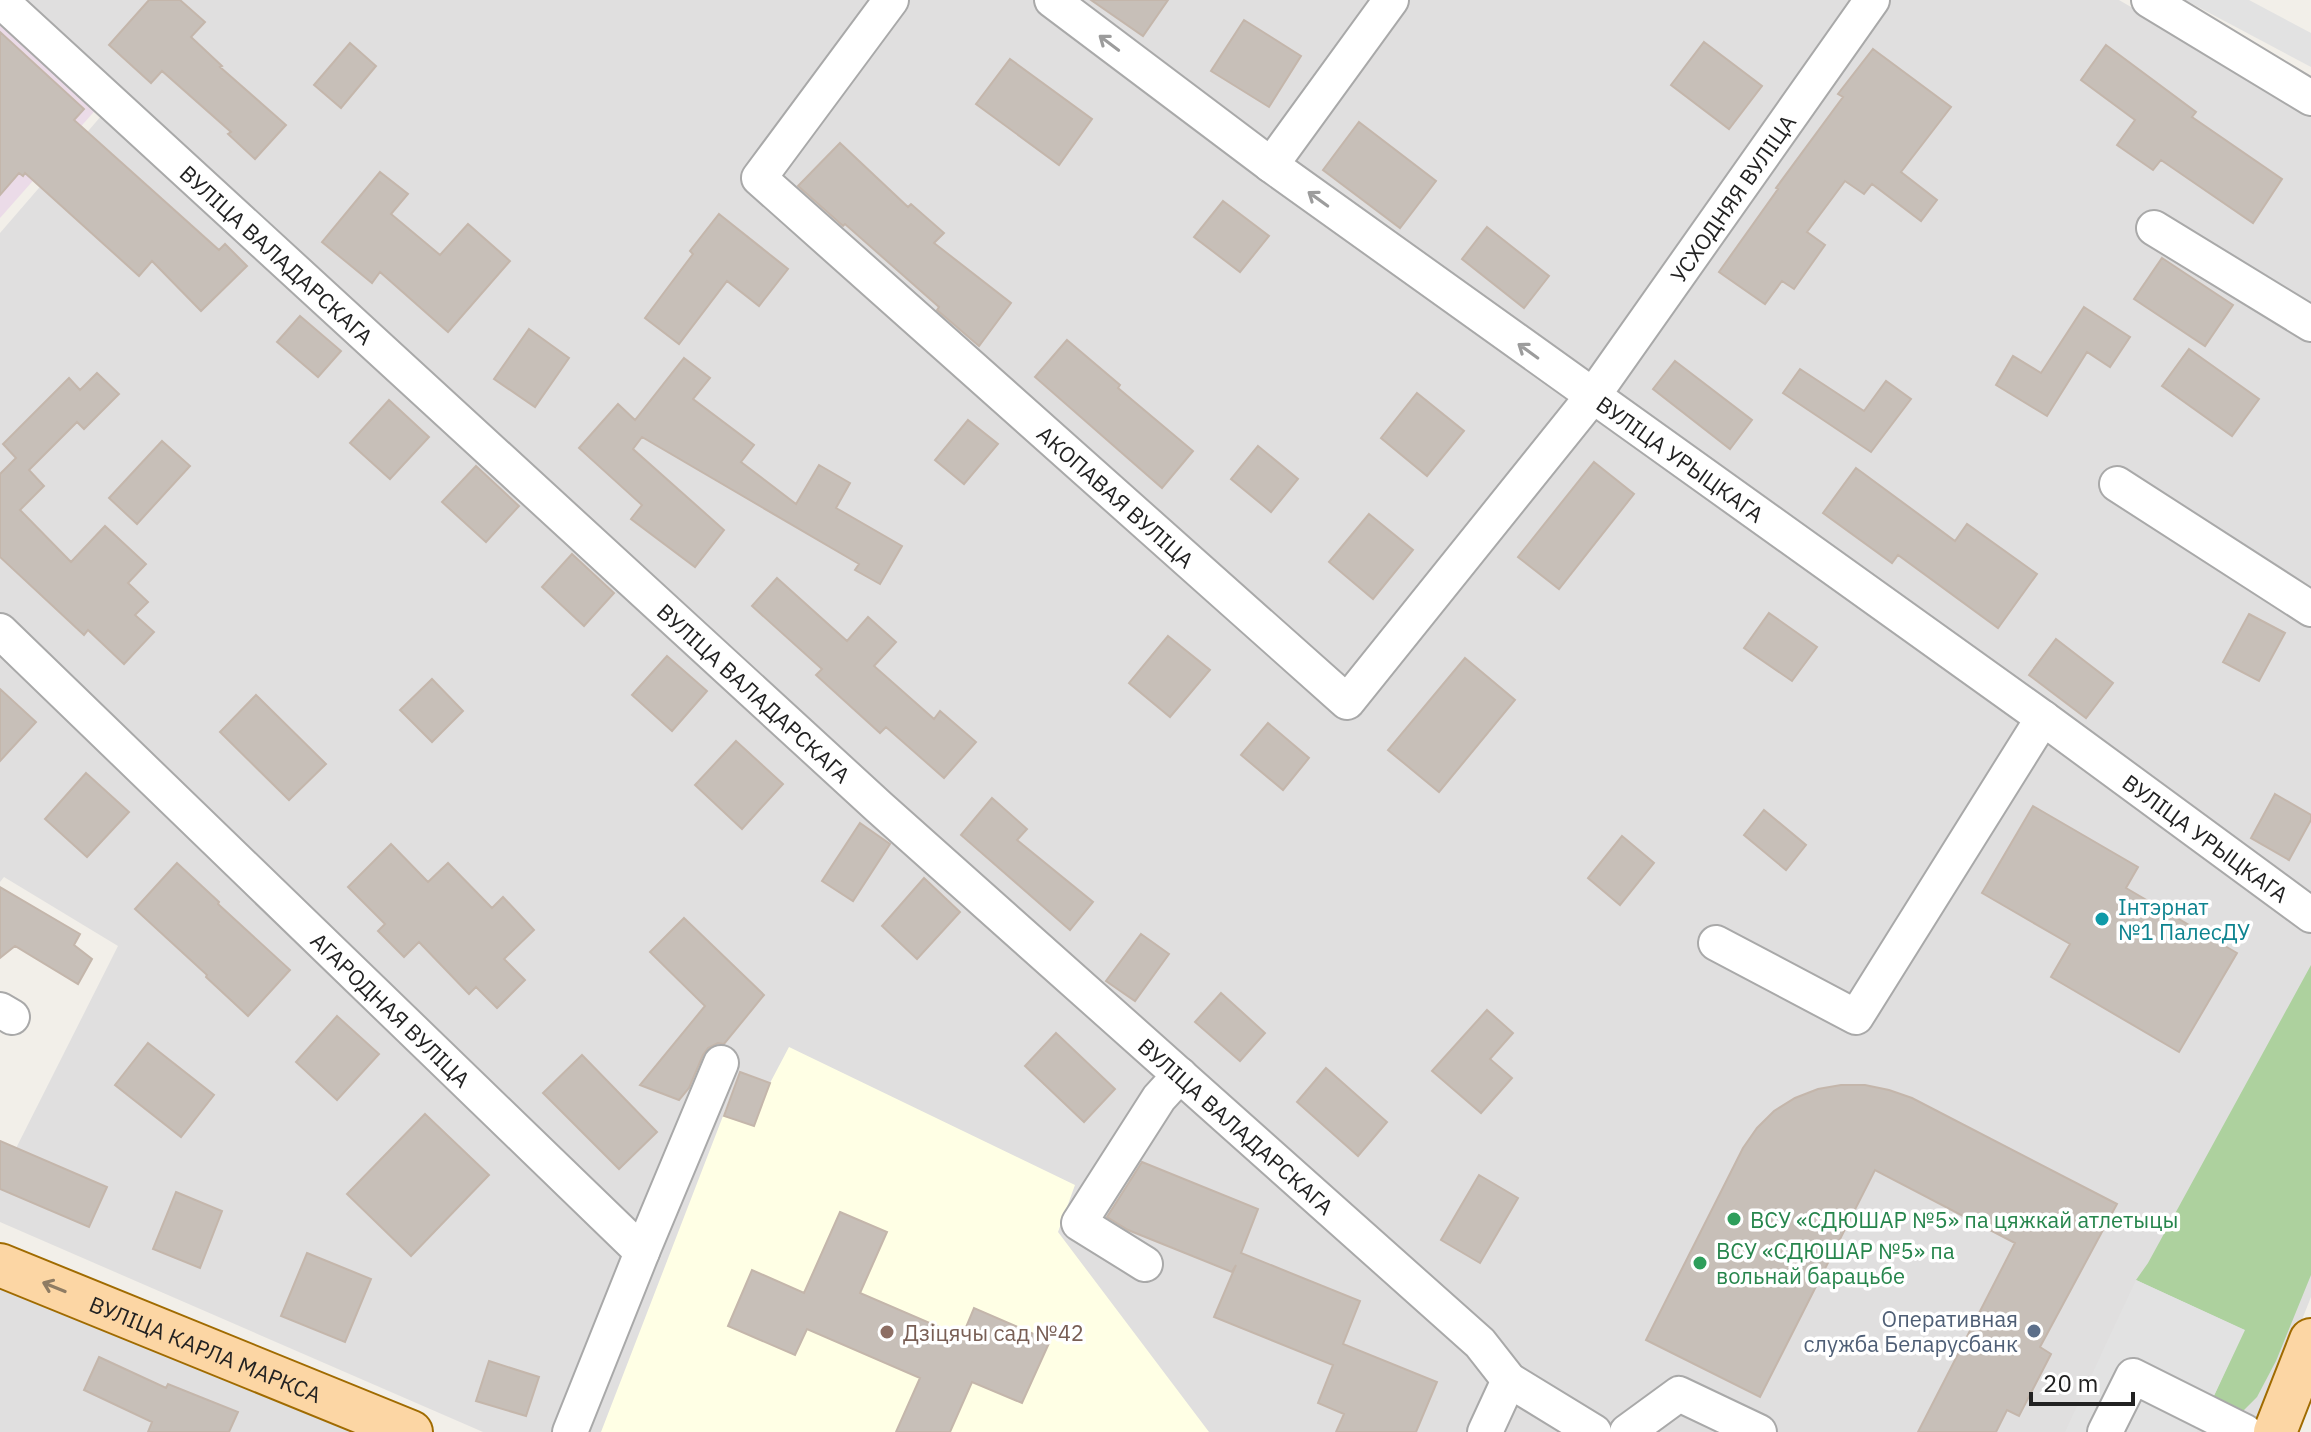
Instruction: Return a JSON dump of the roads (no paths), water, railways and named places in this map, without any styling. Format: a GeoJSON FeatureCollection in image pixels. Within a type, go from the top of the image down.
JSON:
{"type":"FeatureCollection","features":[{"type":"Feature","properties":{"kind":"main road","name":"ВУЛІЦА КАРЛА МАРКСА"},"geometry":{"type":"LineString","coordinates":[[0,1265],[411,1432]]}},
{"type":"Feature","properties":{"kind":"main road"},"geometry":{"type":"LineString","coordinates":[[2275,1432],[2311,1340]]}},
{"type":"Feature","properties":{"kind":"street","name":"ВУЛІЦА ВАЛАДАРСКАГА"},"geometry":{"type":"LineString","coordinates":[[0,0],[879,807],[1480,1343],[1509,1380]]}},
{"type":"Feature","properties":{"kind":"street","name":"АКОПАВАЯ ВУЛІЦА"},"geometry":{"type":"LineString","coordinates":[[891,0],[759,178],[1347,702],[1592,397]]}},
{"type":"Feature","properties":{"kind":"street","name":"ВУЛІЦА УРЫЦКАГА"},"geometry":{"type":"LineString","coordinates":[[1052,0],[1271,165],[2043,718],[2311,915]]}},
{"type":"Feature","properties":{"kind":"street"},"geometry":{"type":"LineString","coordinates":[[1271,165],[1391,0]]}},
{"type":"Feature","properties":{"kind":"street","name":"УСХОДНЯЯ ВУЛІЦА"},"geometry":{"type":"LineString","coordinates":[[1592,397],[1872,0]]}},
{"type":"Feature","properties":{"kind":"street"},"geometry":{"type":"LineString","coordinates":[[2149,0],[2311,98]]}},
{"type":"Feature","properties":{"kind":"street"},"geometry":{"type":"LineString","coordinates":[[2154,228],[2311,324]]}},
{"type":"Feature","properties":{"kind":"street"},"geometry":{"type":"LineString","coordinates":[[2117,484],[2311,609]]}},
{"type":"Feature","properties":{"kind":"street","name":"АГАРОДНАЯ ВУЛІЦА"},"geometry":{"type":"LineString","coordinates":[[0,631],[642,1252]]}},
{"type":"Feature","properties":{"kind":"street"},"geometry":{"type":"LineString","coordinates":[[1716,943],[1856,1017],[2043,718]]}},
{"type":"Feature","properties":{"kind":"street"},"geometry":{"type":"LineString","coordinates":[[570,1432],[721,1063]]}},
{"type":"Feature","properties":{"kind":"street"},"geometry":{"type":"LineString","coordinates":[[1145,1264],[1079,1223],[1159,1098],[1180,1075]]}},
{"type":"Feature","properties":{"kind":"street"},"geometry":{"type":"LineString","coordinates":[[2105,1432],[2133,1376],[2245,1432]]}},
{"type":"Feature","properties":{"kind":"street"},"geometry":{"type":"LineString","coordinates":[[1485,1432],[1509,1380],[1594,1432]]}},
{"type":"Feature","properties":{"kind":"street"},"geometry":{"type":"LineString","coordinates":[[1627,1432],[1679,1394],[1759,1432]]}},
{"type":"Feature","properties":{"kind":"place","name":"Інтэрнат №1 ПалесДУ"},"geometry":{"type":"Point","coordinates":[2102,919]}},
{"type":"Feature","properties":{"kind":"place","name":"ВСУ «СДЮШАР №5» па цяжкай атлетыцы"},"geometry":{"type":"Point","coordinates":[1734,1219]}},
{"type":"Feature","properties":{"kind":"place","name":"ВСУ «СДЮШАР №5» па вольнай барацьбе"},"geometry":{"type":"Point","coordinates":[1700,1263]}},
{"type":"Feature","properties":{"kind":"place","name":"Оперативная служба Беларусбанк"},"geometry":{"type":"Point","coordinates":[2034,1331]}},
{"type":"Feature","properties":{"kind":"place","name":"Дзіцячы сад №42"},"geometry":{"type":"Point","coordinates":[887,1332]}}]}
